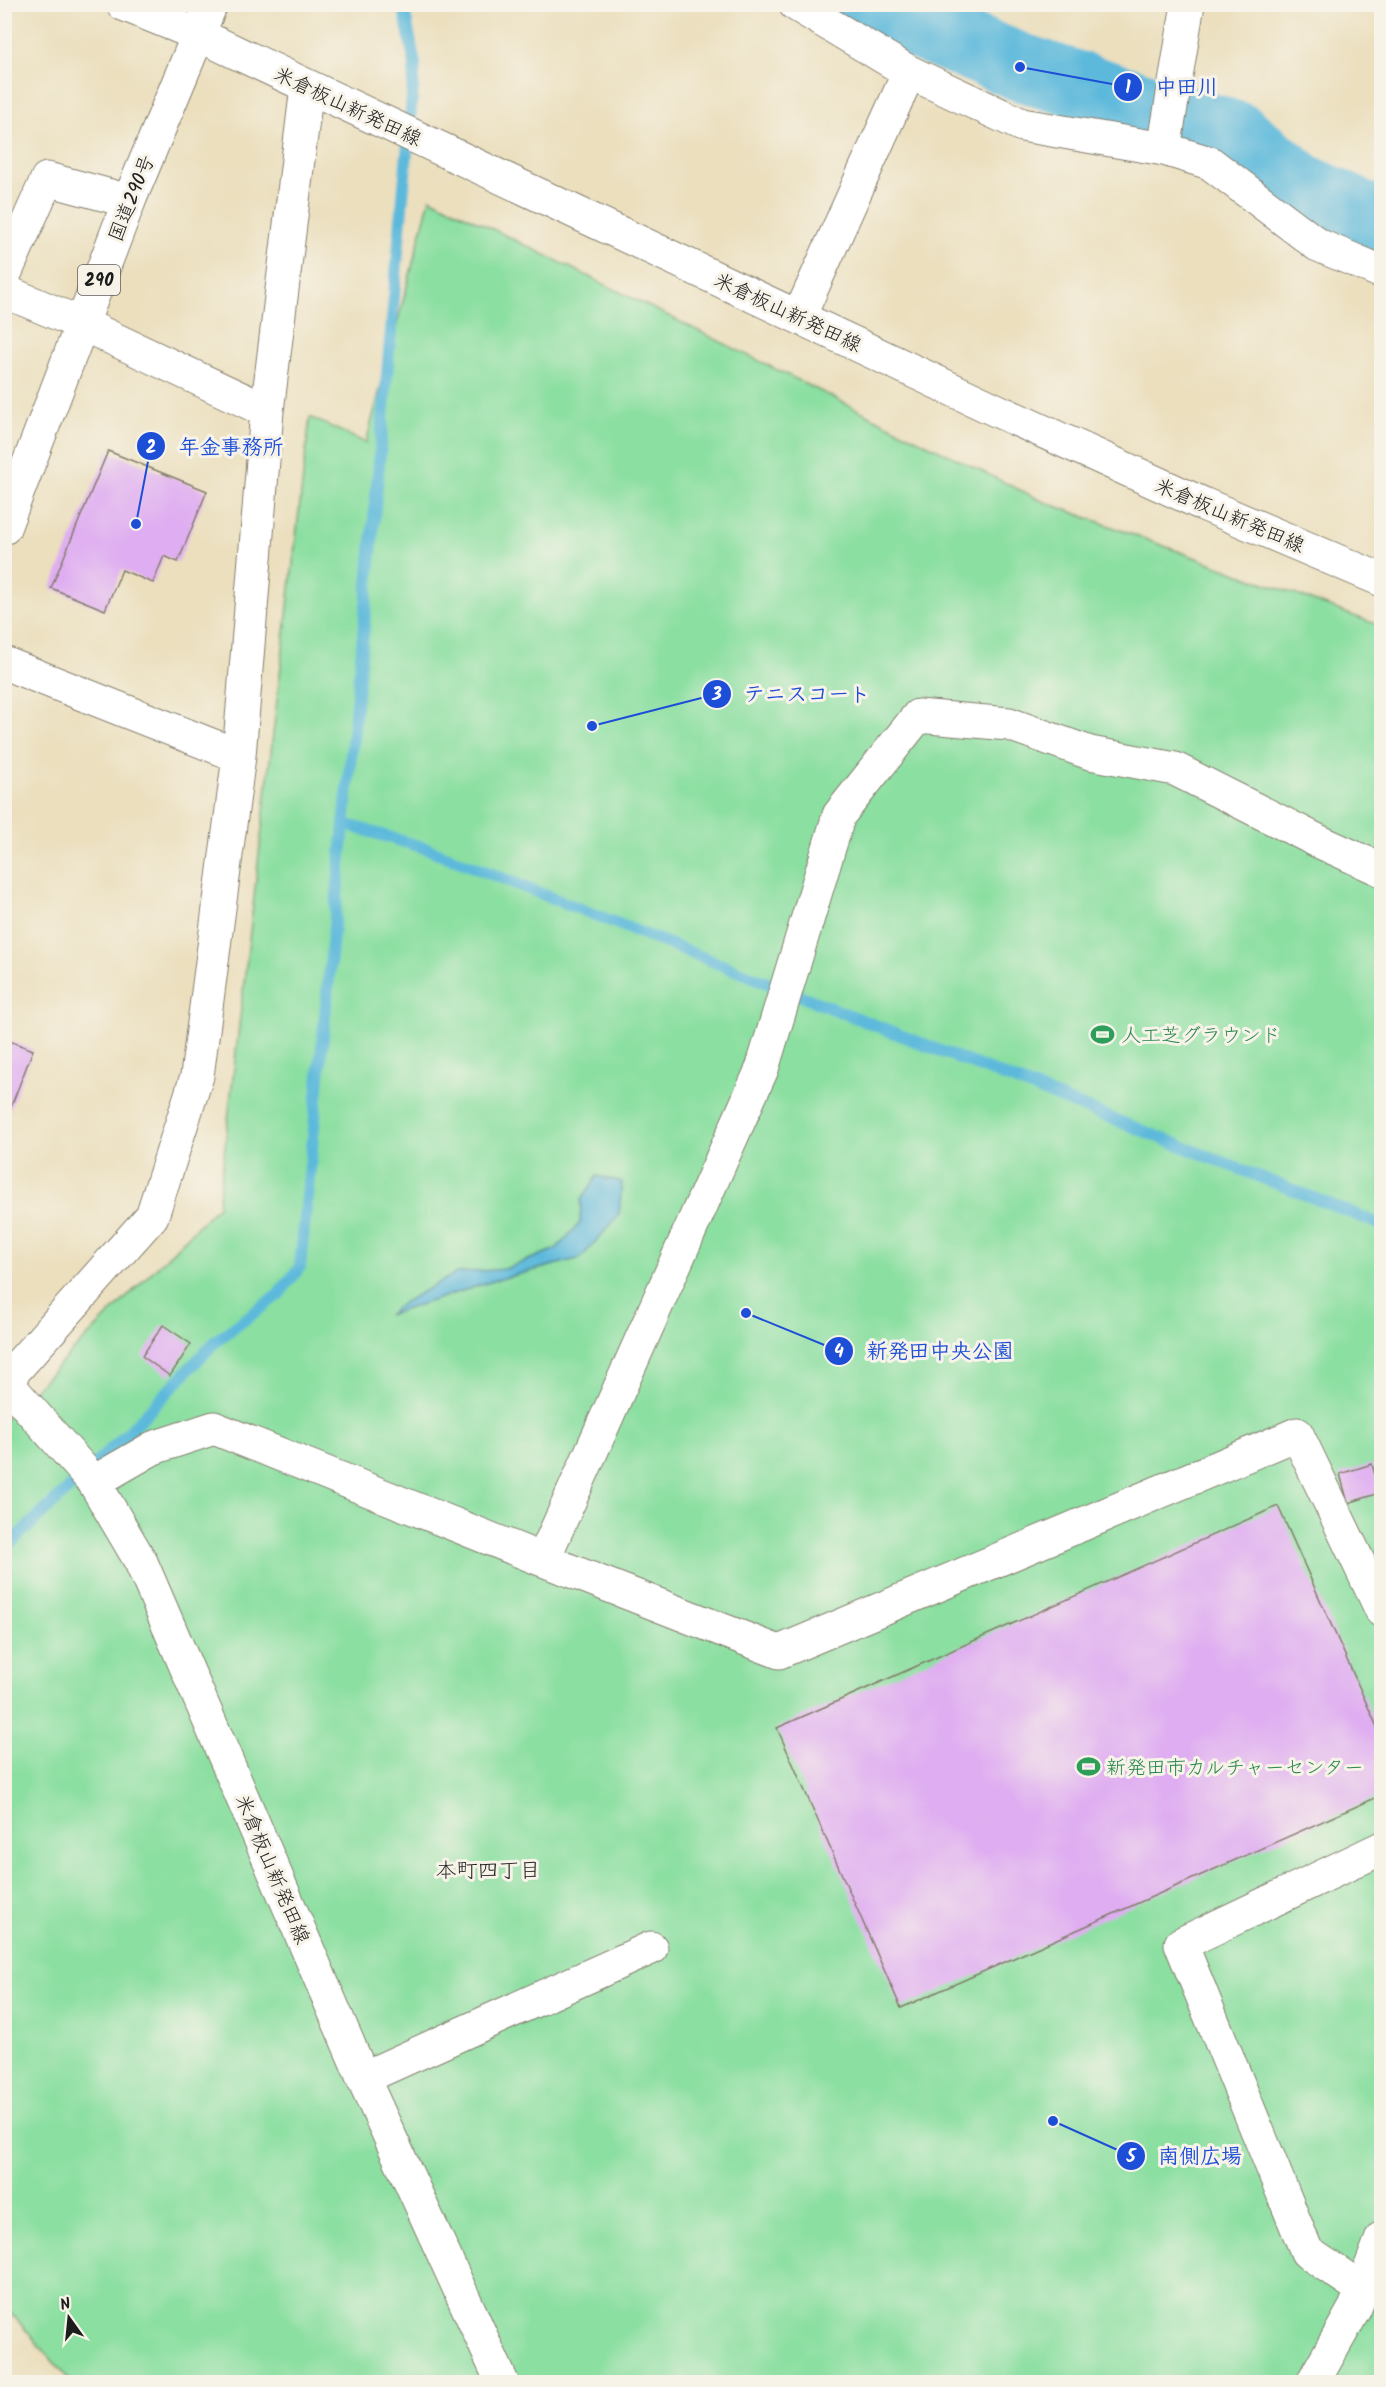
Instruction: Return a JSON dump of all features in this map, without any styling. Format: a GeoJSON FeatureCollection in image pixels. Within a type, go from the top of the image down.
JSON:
{"type":"FeatureCollection","features":[{"type":"Feature","properties":{"kind":"main road","name":"米倉板山新発田線"},"geometry":{"type":"LineString","coordinates":[[123,4],[200,35],[998,411],[1203,504],[1382,580]]}},
{"type":"Feature","properties":{"kind":"main road","name":"国道290号"},"geometry":{"type":"LineString","coordinates":[[4,528],[129,201],[211,4]]}},
{"type":"Feature","properties":{"kind":"main road"},"geometry":{"type":"LineString","coordinates":[[795,4],[909,72],[1022,125],[1164,149],[1210,163],[1318,245],[1382,272]]}},
{"type":"Feature","properties":{"kind":"main road"},"geometry":{"type":"LineString","coordinates":[[1164,149],[1188,4]]}},
{"type":"Feature","properties":{"kind":"main road"},"geometry":{"type":"LineString","coordinates":[[799,317],[909,72]]}},
{"type":"Feature","properties":{"kind":"main road"},"geometry":{"type":"LineString","coordinates":[[5,1381],[152,1216],[197,1076],[239,756],[267,411],[307,87]]}},
{"type":"Feature","properties":{"kind":"main road"},"geometry":{"type":"LineString","coordinates":[[4,276],[47,179],[129,201]]}},
{"type":"Feature","properties":{"kind":"main road"},"geometry":{"type":"LineString","coordinates":[[4,291],[82,324],[267,411]]}},
{"type":"Feature","properties":{"kind":"main road"},"geometry":{"type":"LineString","coordinates":[[4,663],[239,756]]}},
{"type":"Feature","properties":{"kind":"main road"},"geometry":{"type":"LineString","coordinates":[[543,1560],[762,1069],[839,815],[918,716],[1009,724],[1090,753],[1175,769],[1317,841],[1382,870]]}},
{"type":"Feature","properties":{"kind":"main road","name":"米倉板山新発田線"},"geometry":{"type":"LineString","coordinates":[[5,1381],[94,1482],[141,1562],[363,2078],[502,2382]]}},
{"type":"Feature","properties":{"kind":"main road"},"geometry":{"type":"LineString","coordinates":[[94,1482],[153,1448],[214,1428],[779,1652],[1297,1434],[1382,1611]]}},
{"type":"Feature","properties":{"kind":"main road"},"geometry":{"type":"LineString","coordinates":[[1362,2289],[1306,2252],[1181,1944],[1382,1848]]}},
{"type":"Feature","properties":{"kind":"main road"},"geometry":{"type":"LineString","coordinates":[[363,2078],[651,1948]]}},
{"type":"Feature","properties":{"kind":"main road"},"geometry":{"type":"LineString","coordinates":[[1313,2382],[1355,2308],[1382,2238]]}},
{"type":"Feature","properties":{"kind":"green space"},"geometry":{"type":"Polygon","coordinates":[[[430,198],[1042,501],[1381,626],[1382,2369],[1376,2382],[71,2382],[5,2306],[4,1420],[218,1206],[310,417],[366,443],[430,198]]]}},
{"type":"Feature","properties":{"kind":"water"},"geometry":{"type":"Polygon","coordinates":[[[597,1176],[622,1182],[619,1215],[581,1258],[493,1281],[388,1315],[404,1302],[456,1273],[505,1269],[556,1249],[580,1223],[581,1200],[597,1176]]]}},
{"type":"Feature","properties":{"kind":"building"},"geometry":{"type":"Polygon","coordinates":[[[108,451],[207,491],[178,562],[164,556],[153,583],[122,570],[105,610],[51,588],[108,451]]]}},
{"type":"Feature","properties":{"kind":"building"},"geometry":{"type":"Polygon","coordinates":[[[4,1039],[33,1050],[5,1122],[4,1122],[4,1039]]]}},
{"type":"Feature","properties":{"kind":"building"},"geometry":{"type":"Polygon","coordinates":[[[163,1325],[191,1344],[170,1376],[142,1356],[163,1325]]]}},
{"type":"Feature","properties":{"kind":"building"},"geometry":{"type":"Polygon","coordinates":[[[1372,1464],[1380,1493],[1348,1503],[1340,1474],[1372,1464]]]}},
{"type":"Feature","properties":{"kind":"building","name":"新発田市カルチャーセンター"},"geometry":{"type":"Polygon","coordinates":[[[1278,1506],[1382,1738],[1382,1795],[901,2008],[777,1728],[1278,1506]]]}},
{"type":"Feature","properties":{"kind":"waterway"},"geometry":{"type":"LineString","coordinates":[[4,1549],[123,1438],[217,1340],[278,1295],[300,1267],[368,585],[415,64],[403,4]]}},
{"type":"Feature","properties":{"kind":"waterway"},"geometry":{"type":"LineString","coordinates":[[864,4],[1020,67],[1238,136],[1300,186],[1382,224]]}},
{"type":"Feature","properties":{"kind":"waterway"},"geometry":{"type":"LineString","coordinates":[[345,824],[428,849],[1382,1225]]}},
{"type":"Feature","properties":{"kind":"place","name":"中田川"},"geometry":{"type":"Point","coordinates":[1020,67]}},
{"type":"Feature","properties":{"kind":"place","name":"年金事務所"},"geometry":{"type":"Point","coordinates":[136,524]}},
{"type":"Feature","properties":{"kind":"place","name":"テニスコート"},"geometry":{"type":"Point","coordinates":[592,726]}},
{"type":"Feature","properties":{"kind":"place","name":"人工芝グラウンド"},"geometry":{"type":"Point","coordinates":[1103,1035]}},
{"type":"Feature","properties":{"kind":"place","name":"新発田中央公園"},"geometry":{"type":"Point","coordinates":[746,1313]}},
{"type":"Feature","properties":{"kind":"place","name":"新発田市カルチャーセンター"},"geometry":{"type":"Point","coordinates":[1088,1767]}},
{"type":"Feature","properties":{"kind":"place","name":"南側広場"},"geometry":{"type":"Point","coordinates":[1053,2121]}},
{"type":"Feature","properties":{"kind":"district","name":"本町四丁目"},"geometry":{"type":"Point","coordinates":[488,1870]}}]}
